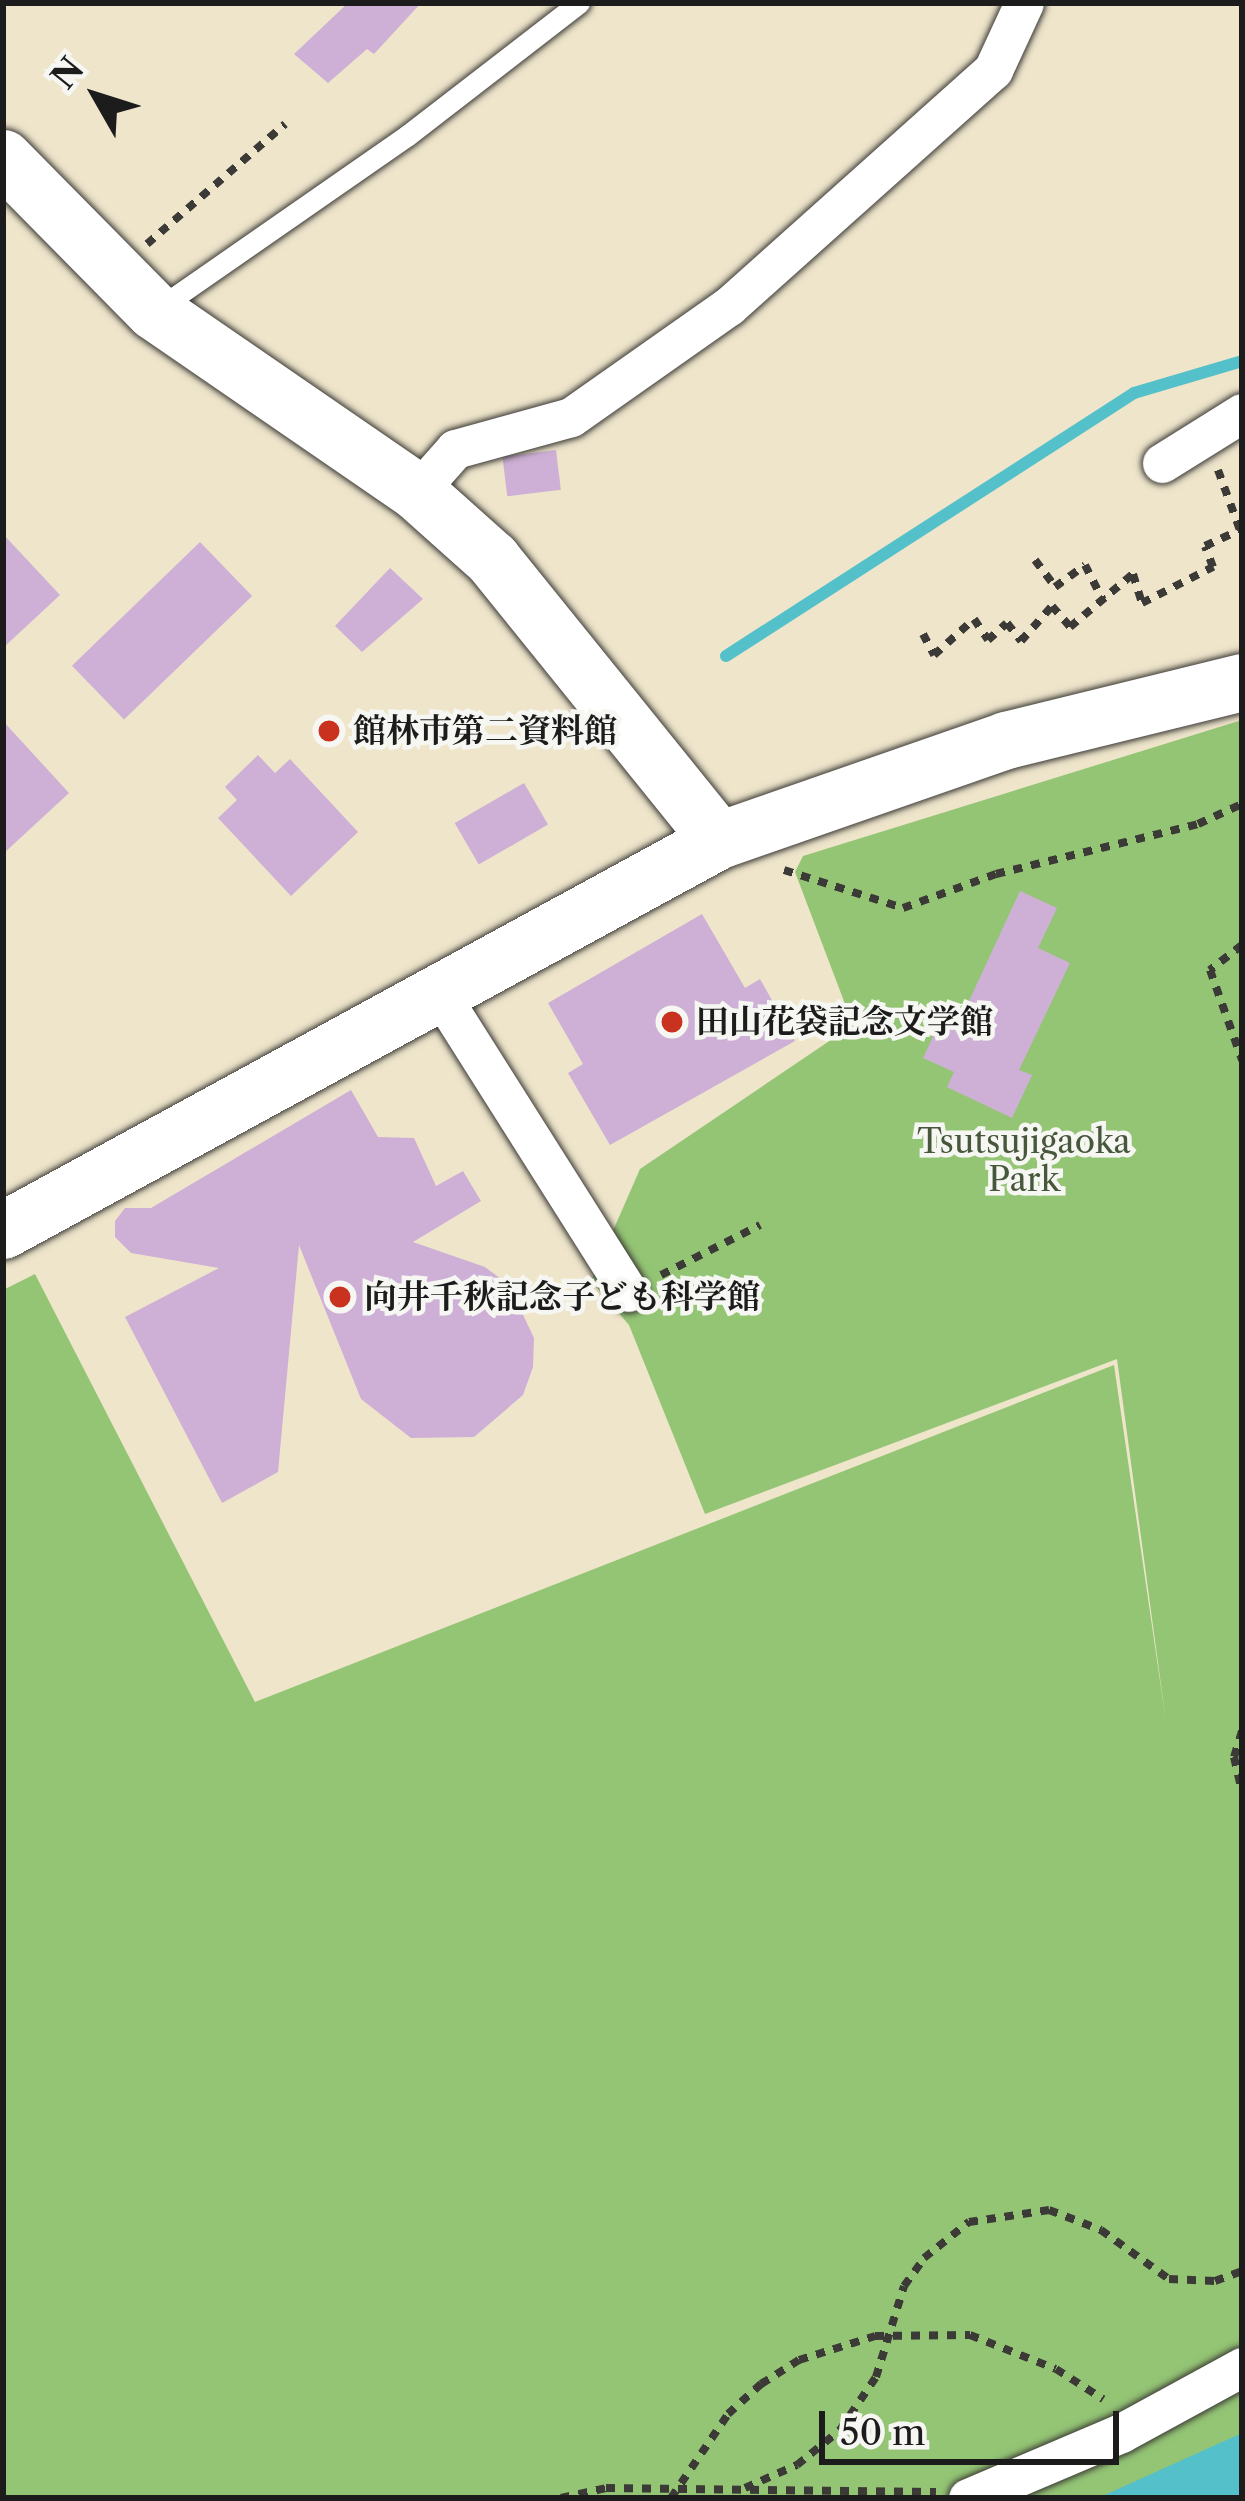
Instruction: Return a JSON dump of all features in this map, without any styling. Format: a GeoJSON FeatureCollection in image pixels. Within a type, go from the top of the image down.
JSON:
{"type":"FeatureCollection","features":[{"type":"Feature","properties":{"kind":"street"},"geometry":{"type":"LineString","coordinates":[[417,492],[455,449],[572,417],[747,291],[993,70],[1024,3]]}},
{"type":"Feature","properties":{"kind":"street"},"geometry":{"type":"LineString","coordinates":[[3,158],[134,292],[417,492],[492,559],[727,837]]}},
{"type":"Feature","properties":{"kind":"street"},"geometry":{"type":"LineString","coordinates":[[1162,464],[1242,413]]}},
{"type":"Feature","properties":{"kind":"street"},"geometry":{"type":"LineString","coordinates":[[3,1230],[727,837],[1006,740],[1242,682]]}},
{"type":"Feature","properties":{"kind":"street"},"geometry":{"type":"LineString","coordinates":[[438,991],[628,1292]]}},
{"type":"Feature","properties":{"kind":"street"},"geometry":{"type":"LineString","coordinates":[[970,2497],[1138,2424],[1242,2367]]}},
{"type":"Feature","properties":{"kind":"lane"},"geometry":{"type":"LineString","coordinates":[[134,292],[408,135],[579,3]]}},
{"type":"Feature","properties":{"kind":"path"},"geometry":{"type":"LineString","coordinates":[[134,292],[285,124]]}},
{"type":"Feature","properties":{"kind":"path"},"geometry":{"type":"LineString","coordinates":[[923,634],[934,655],[974,620],[988,640],[1006,623],[1021,641],[1052,605],[1070,627],[1133,574],[1142,603],[1213,566],[1205,546],[1241,530],[1216,466],[1229,458]]}},
{"type":"Feature","properties":{"kind":"path"},"geometry":{"type":"LineString","coordinates":[[1035,560],[1055,587],[1084,565],[1103,600]]}},
{"type":"Feature","properties":{"kind":"path"},"geometry":{"type":"LineString","coordinates":[[727,837],[772,866],[902,908],[996,874],[1198,824],[1242,804]]}},
{"type":"Feature","properties":{"kind":"path"},"geometry":{"type":"LineString","coordinates":[[1240,1054],[1210,970],[1242,945]]}},
{"type":"Feature","properties":{"kind":"path"},"geometry":{"type":"LineString","coordinates":[[628,1292],[760,1226]]}},
{"type":"Feature","properties":{"kind":"path"},"geometry":{"type":"LineString","coordinates":[[1242,1732],[1234,1757],[1242,1791]]}},
{"type":"Feature","properties":{"kind":"path"},"geometry":{"type":"LineString","coordinates":[[745,2488],[797,2465],[840,2430],[876,2377],[904,2286],[923,2258],[958,2228],[999,2212],[1077,2218],[1169,2279],[1215,2281],[1242,2270]]}},
{"type":"Feature","properties":{"kind":"path"},"geometry":{"type":"LineString","coordinates":[[671,2498],[728,2414],[761,2384],[799,2360],[890,2335],[970,2335],[1012,2349],[1138,2424]]}},
{"type":"Feature","properties":{"kind":"path"},"geometry":{"type":"LineString","coordinates":[[561,2498],[606,2488],[894,2487],[970,2497]]}},
{"type":"Feature","properties":{"kind":"green space","name":"Tsutsujigaoka Park"},"geometry":{"type":"Polygon","coordinates":[[[1242,720],[1242,2498],[3,2498],[3,1290],[35,1274],[255,1702],[1114,1365],[1166,1722],[1117,1359],[705,1514],[629,1325],[591,1281],[640,1169],[853,1025],[795,872],[803,856],[1242,720]]]}},
{"type":"Feature","properties":{"kind":"water"},"geometry":{"type":"Polygon","coordinates":[[[1242,2433],[1242,2498],[1098,2498],[1242,2433]]]}},
{"type":"Feature","properties":{"kind":"building"},"geometry":{"type":"Polygon","coordinates":[[[348,3],[421,3],[374,54],[367,49],[328,83],[294,54],[348,3]]]}},
{"type":"Feature","properties":{"kind":"building"},"geometry":{"type":"Polygon","coordinates":[[[556,450],[561,490],[507,496],[502,457],[556,450]]]}},
{"type":"Feature","properties":{"kind":"building"},"geometry":{"type":"Polygon","coordinates":[[[3,534],[60,595],[3,648],[3,534]]]}},
{"type":"Feature","properties":{"kind":"building"},"geometry":{"type":"Polygon","coordinates":[[[200,542],[252,596],[124,720],[72,666],[200,542]]]}},
{"type":"Feature","properties":{"kind":"building"},"geometry":{"type":"Polygon","coordinates":[[[390,568],[423,599],[362,652],[335,626],[390,568]]]}},
{"type":"Feature","properties":{"kind":"building"},"geometry":{"type":"Polygon","coordinates":[[[3,721],[69,793],[3,854],[3,721]]]}},
{"type":"Feature","properties":{"kind":"building"},"geometry":{"type":"Polygon","coordinates":[[[258,755],[275,773],[290,759],[358,832],[291,896],[218,818],[237,800],[225,787],[258,755]]]}},
{"type":"Feature","properties":{"kind":"building"},"geometry":{"type":"Polygon","coordinates":[[[524,783],[548,825],[479,865],[455,823],[524,783]]]}},
{"type":"Feature","properties":{"kind":"building"},"geometry":{"type":"Polygon","coordinates":[[[1020,891],[1057,908],[1038,948],[1070,963],[1019,1070],[1032,1075],[1012,1118],[947,1087],[954,1072],[923,1058],[937,1028],[948,1034],[969,1001],[1020,891]]]}},
{"type":"Feature","properties":{"kind":"building","name":"田山花袋記念文学館"},"geometry":{"type":"Polygon","coordinates":[[[702,914],[745,988],[760,979],[795,1041],[610,1145],[568,1073],[583,1064],[548,1003],[702,914]]]}},
{"type":"Feature","properties":{"kind":"building","name":"向井千秋記念子ども科学館"},"geometry":{"type":"Polygon","coordinates":[[[351,1090],[378,1137],[414,1138],[436,1186],[463,1171],[481,1201],[413,1242],[485,1267],[509,1285],[534,1338],[533,1367],[523,1395],[474,1437],[411,1438],[361,1399],[299,1245],[278,1472],[222,1503],[125,1317],[219,1268],[131,1253],[115,1237],[115,1221],[125,1208],[151,1208],[351,1090]]]}},
{"type":"Feature","properties":{"kind":"waterway"},"geometry":{"type":"LineString","coordinates":[[726,656],[1134,393],[1242,361]]}},
{"type":"Feature","properties":{"kind":"place","name":"館林市第二資料館"},"geometry":{"type":"Point","coordinates":[329,731]}},
{"type":"Feature","properties":{"kind":"place","name":"田山花袋記念文学館"},"geometry":{"type":"Point","coordinates":[672,1022]}},
{"type":"Feature","properties":{"kind":"place","name":"向井千秋記念子ども科学館"},"geometry":{"type":"Point","coordinates":[340,1297]}}]}
